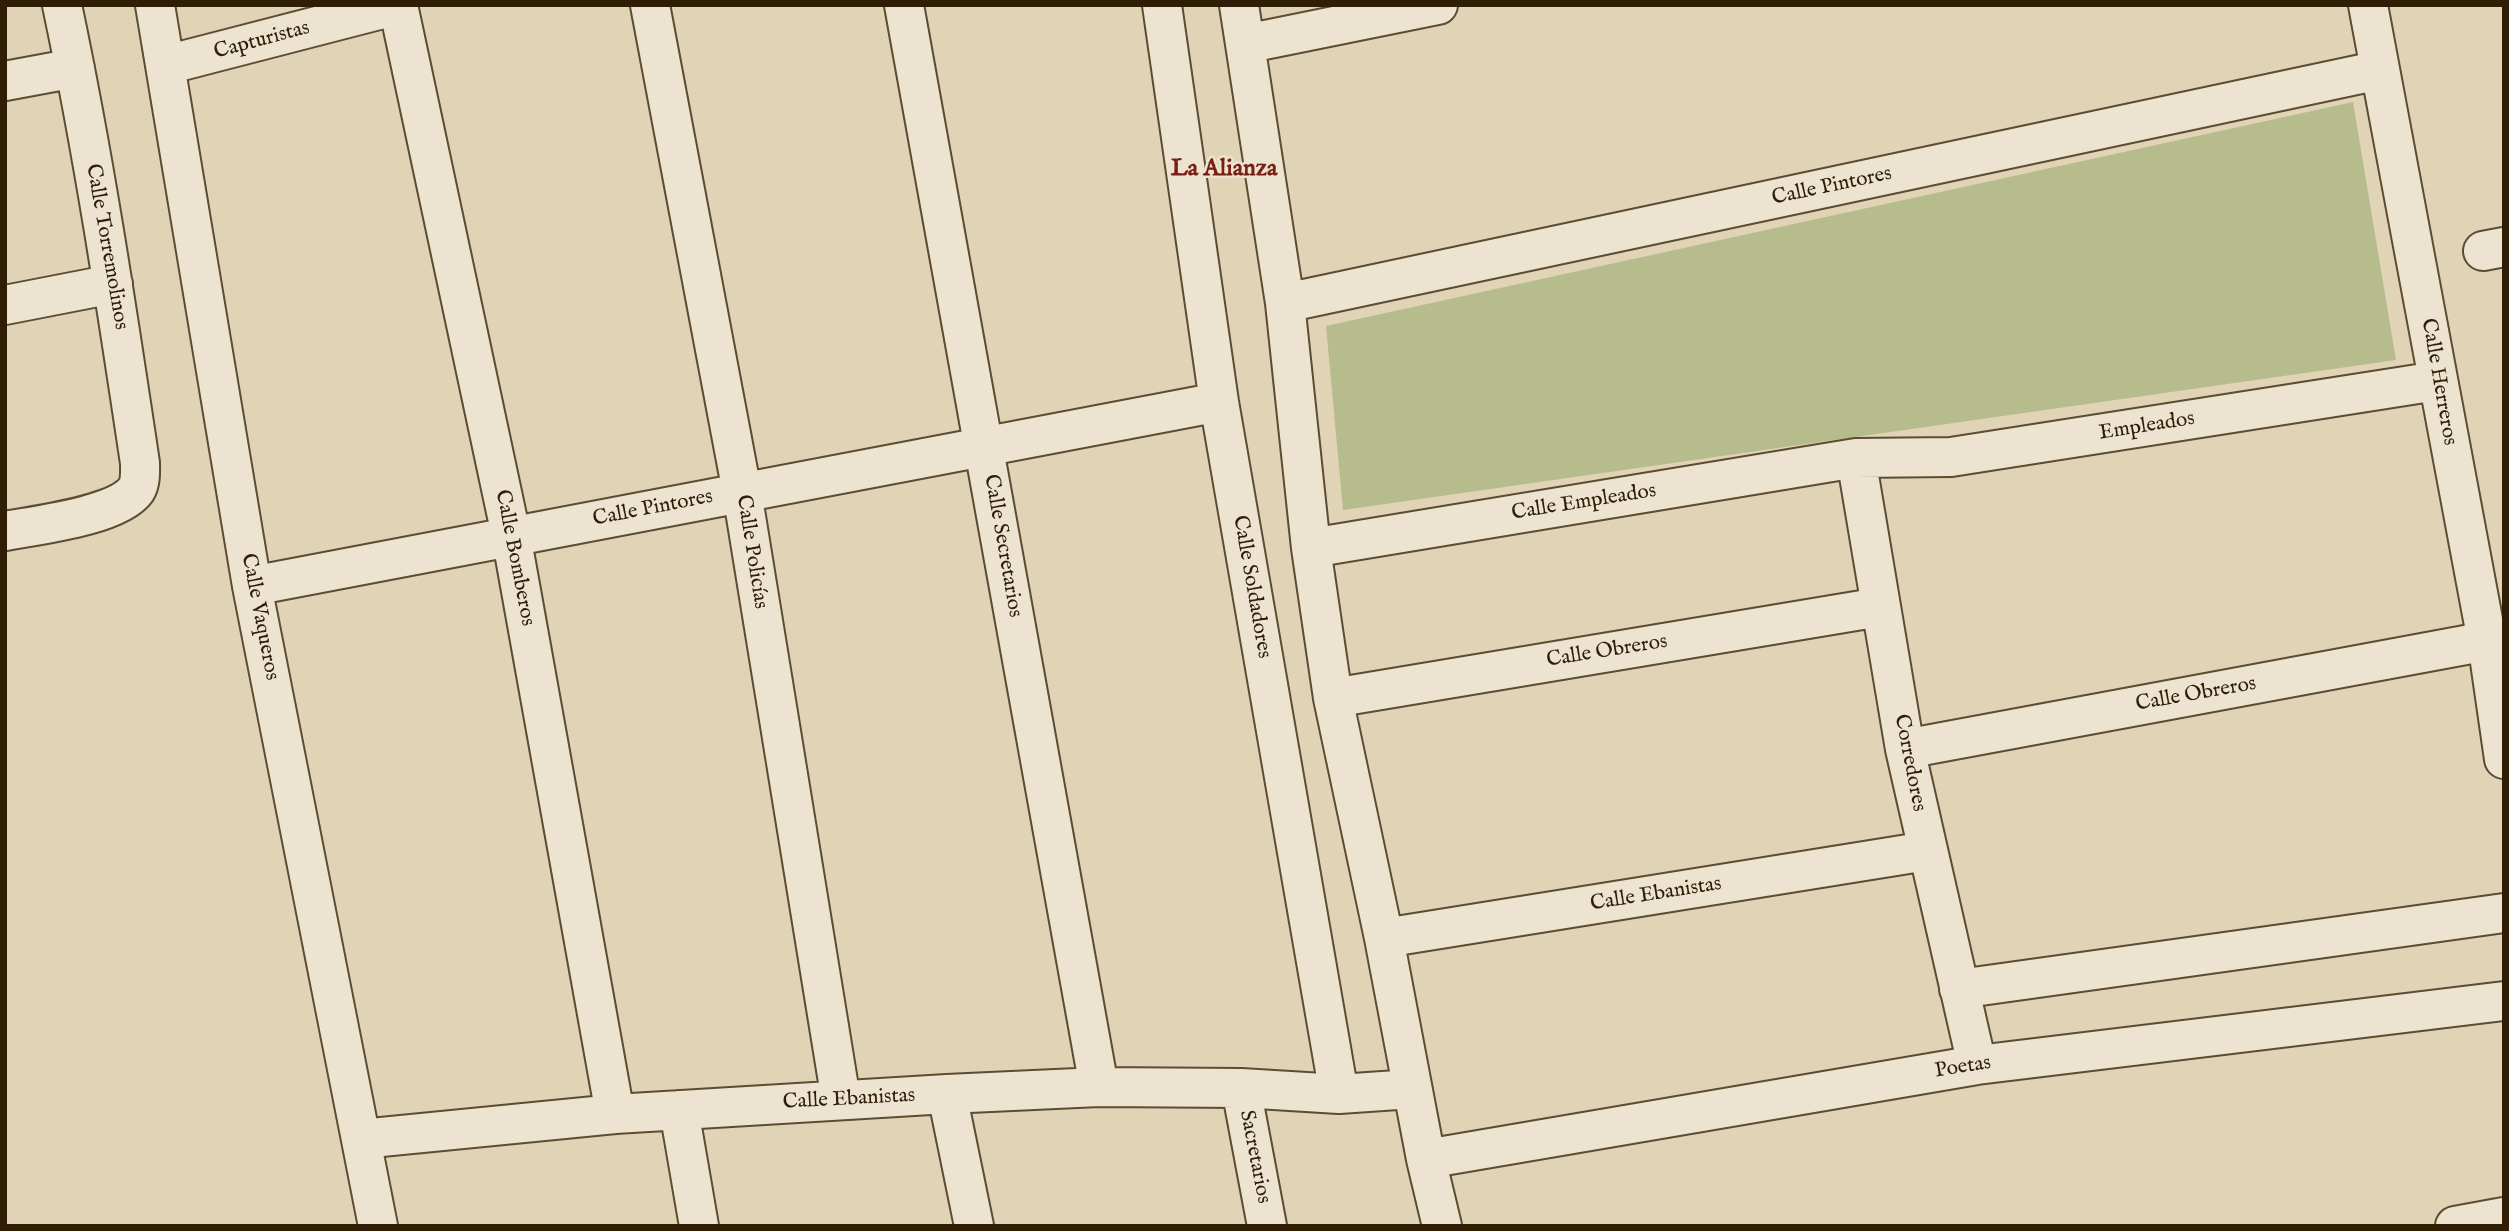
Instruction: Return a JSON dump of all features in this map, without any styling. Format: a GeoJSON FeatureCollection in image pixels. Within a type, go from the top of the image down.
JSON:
{"type":"FeatureCollection","features":[{"type":"Feature","properties":{"kind":"street","name":"Calle Torremolinos"},"geometry":{"type":"LineString","coordinates":[[5,531],[90,514],[126,498],[136,489],[140,477],[113,284],[62,5]]}},
{"type":"Feature","properties":{"kind":"street","name":"Calle Vaqueros"},"geometry":{"type":"LineString","coordinates":[[155,5],[252,586],[378,1226]]}},
{"type":"Feature","properties":{"kind":"street","name":"Capturistas"},"geometry":{"type":"LineString","coordinates":[[166,65],[398,5]]}},
{"type":"Feature","properties":{"kind":"street","name":"Calle Bomberos"},"geometry":{"type":"LineString","coordinates":[[398,5],[511,535],[615,1114]]}},
{"type":"Feature","properties":{"kind":"street","name":"Calle Policías"},"geometry":{"type":"LineString","coordinates":[[650,5],[742,492],[841,1100]]}},
{"type":"Feature","properties":{"kind":"street","name":"Calle Secretarios"},"geometry":{"type":"LineString","coordinates":[[904,5],[1099,1087]]}},
{"type":"Feature","properties":{"kind":"street","name":"Calle Soldadores"},"geometry":{"type":"LineString","coordinates":[[1163,5],[1219,402],[1339,1094]]}},
{"type":"Feature","properties":{"kind":"street"},"geometry":{"type":"LineString","coordinates":[[1239,5],[1285,303],[1311,548],[1333,698],[1384,938],[1426,1159],[1442,1226]]}},
{"type":"Feature","properties":{"kind":"street"},"geometry":{"type":"LineString","coordinates":[[1245,44],[1438,5]]}},
{"type":"Feature","properties":{"kind":"street","name":"Calle Herreros"},"geometry":{"type":"LineString","coordinates":[[2368,5],[2487,641],[2504,759]]}},
{"type":"Feature","properties":{"kind":"street"},"geometry":{"type":"LineString","coordinates":[[5,81],[75,68]]}},
{"type":"Feature","properties":{"kind":"street","name":"Calle Pintores"},"geometry":{"type":"LineString","coordinates":[[1285,303],[2379,70]]}},
{"type":"Feature","properties":{"kind":"street"},"geometry":{"type":"LineString","coordinates":[[5,305],[113,284]]}},
{"type":"Feature","properties":{"kind":"street","name":"Empleados"},"geometry":{"type":"LineString","coordinates":[[1856,458],[1951,457],[2437,382]]}},
{"type":"Feature","properties":{"kind":"street","name":"Calle Pintores"},"geometry":{"type":"LineString","coordinates":[[252,586],[1219,402]]}},
{"type":"Feature","properties":{"kind":"street","name":"Calle Empleados"},"geometry":{"type":"LineString","coordinates":[[1311,548],[1856,458]]}},
{"type":"Feature","properties":{"kind":"street","name":"Corredores"},"geometry":{"type":"LineString","coordinates":[[1856,458],[1905,749],[1977,1065]]}},
{"type":"Feature","properties":{"kind":"street","name":"Calle Obreros"},"geometry":{"type":"LineString","coordinates":[[1333,698],[1880,607]]}},
{"type":"Feature","properties":{"kind":"street","name":"Calle Obreros"},"geometry":{"type":"LineString","coordinates":[[1905,749],[2487,641]]}},
{"type":"Feature","properties":{"kind":"street","name":"Calle Ebanistas"},"geometry":{"type":"LineString","coordinates":[[1384,938],[1927,851]]}},
{"type":"Feature","properties":{"kind":"street"},"geometry":{"type":"LineString","coordinates":[[1959,989],[2504,913]]}},
{"type":"Feature","properties":{"kind":"street","name":"Poetas"},"geometry":{"type":"LineString","coordinates":[[1426,1159],[1977,1065],[2504,1001]]}},
{"type":"Feature","properties":{"kind":"street","name":"Calle Ebanistas"},"geometry":{"type":"LineString","coordinates":[[361,1139],[615,1114],[1099,1087],[1241,1088],[1339,1094]]}},
{"type":"Feature","properties":{"kind":"street","name":"Sacretarios"},"geometry":{"type":"LineString","coordinates":[[1241,1088],[1267,1226]]}},
{"type":"Feature","properties":{"kind":"street"},"geometry":{"type":"LineString","coordinates":[[1339,1094],[1412,1089]]}},
{"type":"Feature","properties":{"kind":"street"},"geometry":{"type":"LineString","coordinates":[[947,1094],[974,1226]]}},
{"type":"Feature","properties":{"kind":"street"},"geometry":{"type":"LineString","coordinates":[[679,1110],[699,1226]]}},
{"type":"Feature","properties":{"kind":"street"},"geometry":{"type":"LineString","coordinates":[[2455,1226],[2504,1217]]}},
{"type":"Feature","properties":{"kind":"green space"},"geometry":{"type":"Polygon","coordinates":[[[2353,102],[2396,360],[1343,510],[1326,326],[2353,102]]]}},
{"type":"Feature","properties":{"kind":"district","name":"La Alianza"},"geometry":{"type":"Point","coordinates":[1224,170]}}]}
